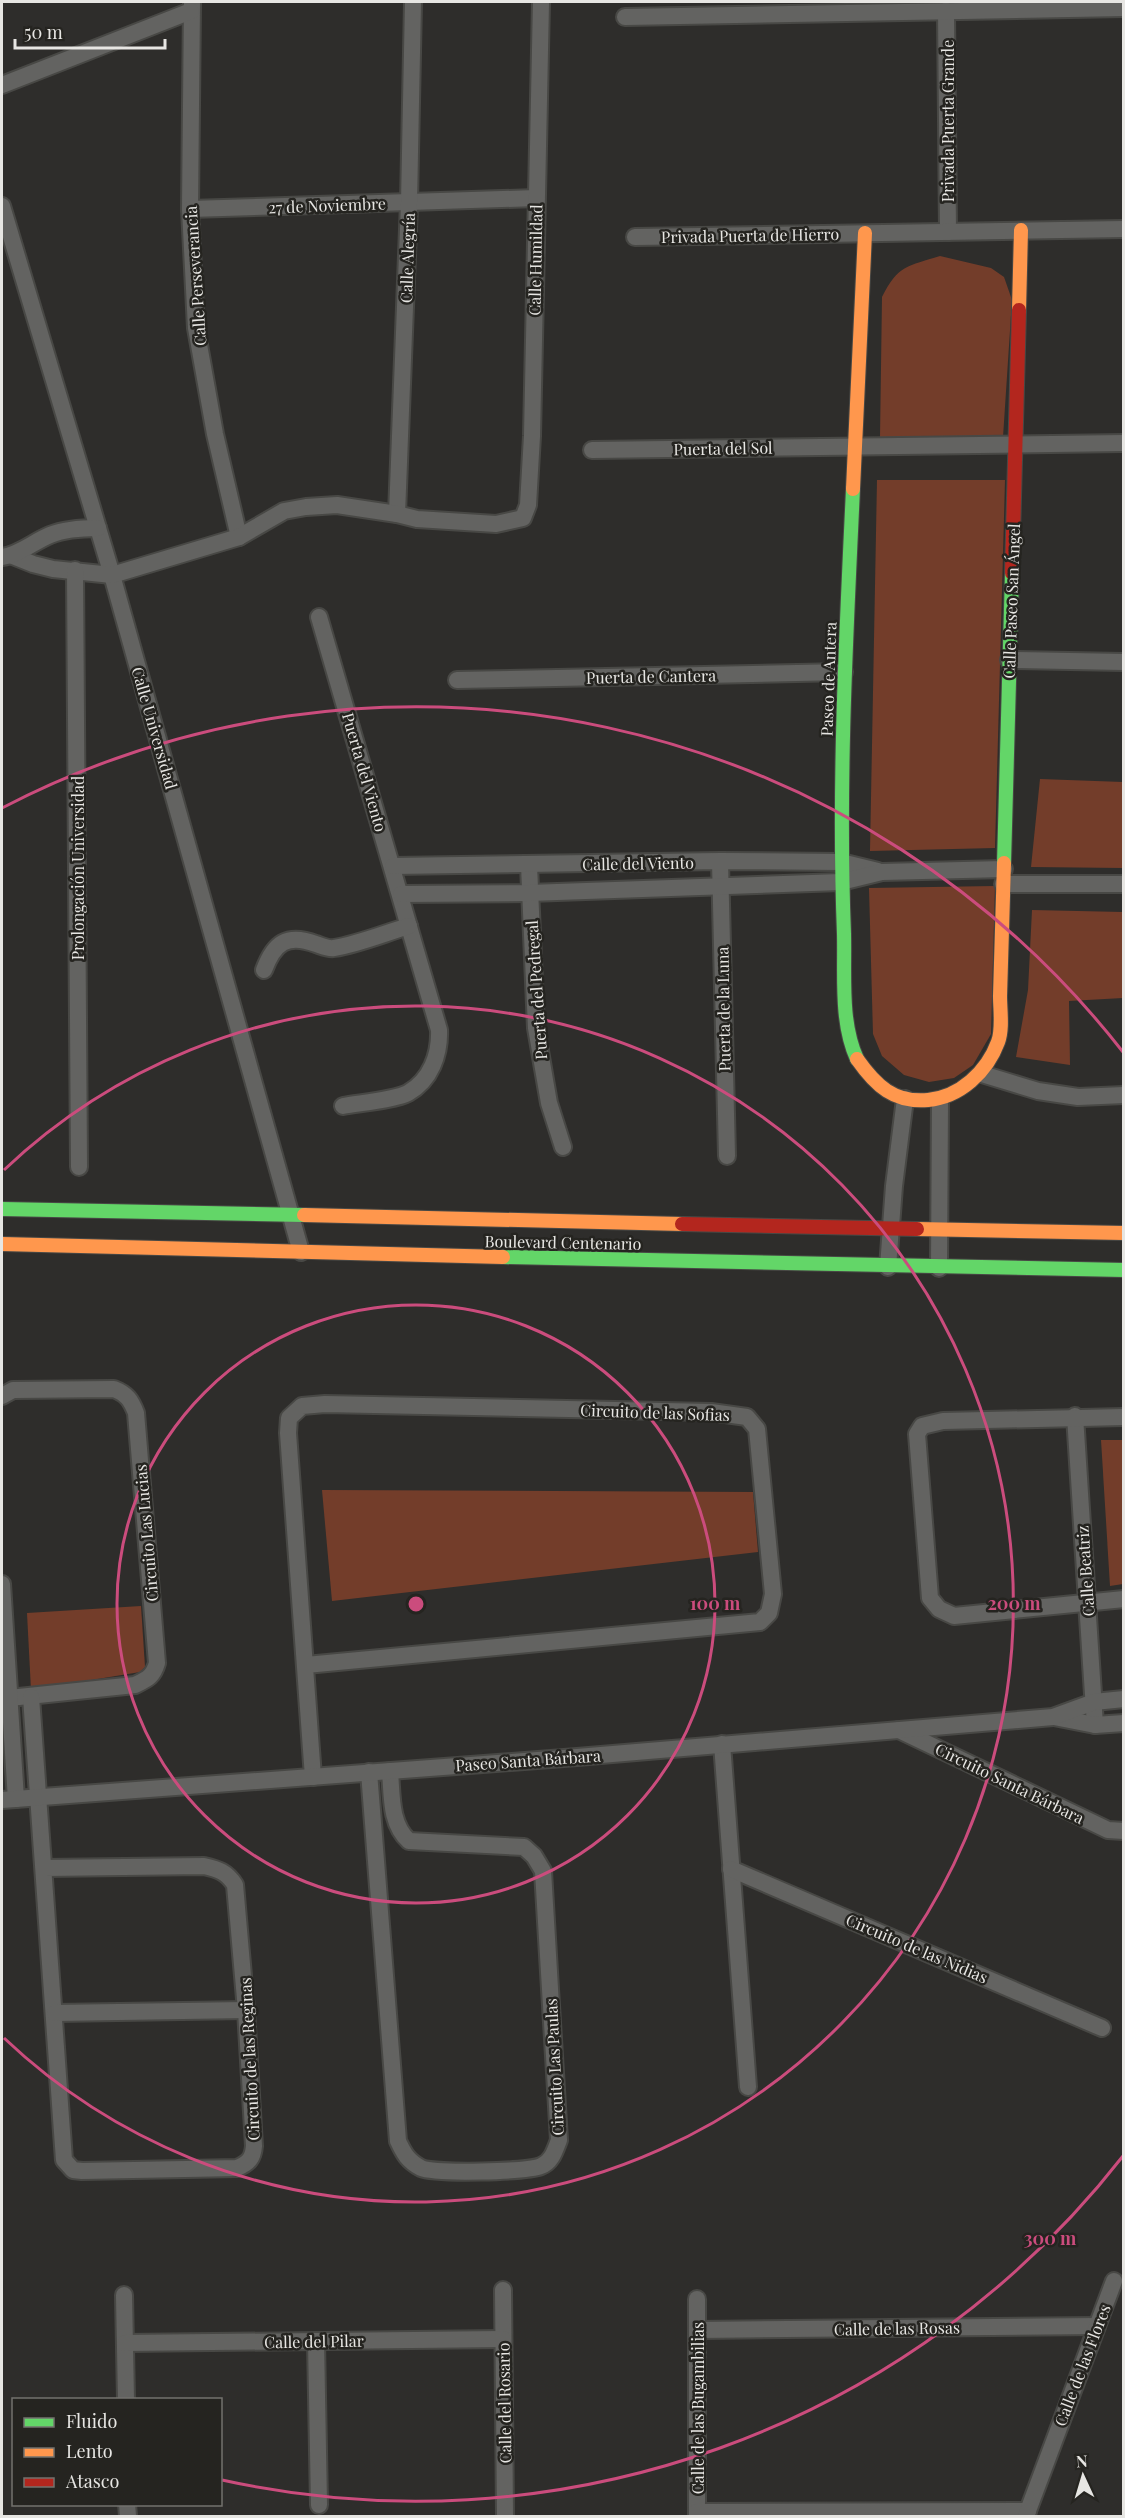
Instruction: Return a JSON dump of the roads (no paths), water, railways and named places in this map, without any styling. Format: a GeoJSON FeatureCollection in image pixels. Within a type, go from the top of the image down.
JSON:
{"type":"FeatureCollection","features":[{"type":"Feature","properties":{"kind":"main road","name":"Calle Paseo San Ángel"},"geometry":{"type":"LineString","coordinates":[[905,1099],[940,1100],[956,1094],[982,1074],[999,1040],[1021,230]]}},
{"type":"Feature","properties":{"kind":"main road","name":"Paseo de Antera"},"geometry":{"type":"LineString","coordinates":[[865,233],[844,672],[841,882],[850,1046],[862,1071],[875,1085],[891,1095],[905,1099]]}},
{"type":"Feature","properties":{"kind":"main road","name":"Boulevard Centenario"},"geometry":{"type":"LineString","coordinates":[[2,1209],[1124,1233]]}},
{"type":"Feature","properties":{"kind":"main road","name":"Boulevard Centenario"},"geometry":{"type":"LineString","coordinates":[[2,1244],[888,1267],[1124,1270]]}},
{"type":"Feature","properties":{"kind":"street","name":"Calle Alegría"},"geometry":{"type":"LineString","coordinates":[[397,514],[409,203],[413,2]]}},
{"type":"Feature","properties":{"kind":"street","name":"Calle Humildad"},"geometry":{"type":"LineString","coordinates":[[397,514],[417,519],[496,524],[523,518],[528,505],[541,2]]}},
{"type":"Feature","properties":{"kind":"street"},"geometry":{"type":"LineString","coordinates":[[2,85],[191,6]]}},
{"type":"Feature","properties":{"kind":"street","name":"Calle Perseverancia"},"geometry":{"type":"LineString","coordinates":[[191,6],[190,210],[196,328],[215,434],[239,537]]}},
{"type":"Feature","properties":{"kind":"street"},"geometry":{"type":"LineString","coordinates":[[624,17],[1124,8]]}},
{"type":"Feature","properties":{"kind":"street","name":"Privada Puerta Grande"},"geometry":{"type":"LineString","coordinates":[[946,11],[948,231]]}},
{"type":"Feature","properties":{"kind":"street","name":"27 de Noviembre"},"geometry":{"type":"LineString","coordinates":[[190,210],[536,198]]}},
{"type":"Feature","properties":{"kind":"street","name":"Calle Universidad"},"geometry":{"type":"LineString","coordinates":[[2,206],[112,575],[302,1252]]}},
{"type":"Feature","properties":{"kind":"street"},"geometry":{"type":"LineString","coordinates":[[865,233],[1124,229]]}},
{"type":"Feature","properties":{"kind":"street","name":"Privada Puerta de Hierro"},"geometry":{"type":"LineString","coordinates":[[635,237],[865,233]]}},
{"type":"Feature","properties":{"kind":"street","name":"Puerta del Sol"},"geometry":{"type":"LineString","coordinates":[[592,450],[1124,443]]}},
{"type":"Feature","properties":{"kind":"street"},"geometry":{"type":"LineString","coordinates":[[7,557],[53,569],[112,575],[239,537],[284,510],[338,505],[397,514]]}},
{"type":"Feature","properties":{"kind":"street"},"geometry":{"type":"LineString","coordinates":[[7,557],[52,534],[75,528],[98,528]]}},
{"type":"Feature","properties":{"kind":"street","name":"Prolongación Universidad"},"geometry":{"type":"LineString","coordinates":[[75,570],[79,1167]]}},
{"type":"Feature","properties":{"kind":"street","name":"Puerta del Viento"},"geometry":{"type":"LineString","coordinates":[[320,617],[439,1030],[439,1047],[433,1065],[420,1084],[406,1094],[343,1106]]}},
{"type":"Feature","properties":{"kind":"street"},"geometry":{"type":"LineString","coordinates":[[1009,660],[1124,662]]}},
{"type":"Feature","properties":{"kind":"street","name":"Puerta de Cantera"},"geometry":{"type":"LineString","coordinates":[[457,680],[844,672]]}},
{"type":"Feature","properties":{"kind":"street","name":"Calle del Viento"},"geometry":{"type":"LineString","coordinates":[[393,866],[529,866],[720,861],[841,862],[882,872],[1003,876],[1124,884]]}},
{"type":"Feature","properties":{"kind":"street","name":"Puerta de la Luna"},"geometry":{"type":"LineString","coordinates":[[720,861],[727,1156]]}},
{"type":"Feature","properties":{"kind":"street","name":"Puerta del Pedregal"},"geometry":{"type":"LineString","coordinates":[[529,866],[536,1028],[540,1064],[562,1147]]}},
{"type":"Feature","properties":{"kind":"street","name":"Calle del Viento"},"geometry":{"type":"LineString","coordinates":[[400,894],[529,893],[841,882],[882,872]]}},
{"type":"Feature","properties":{"kind":"street"},"geometry":{"type":"LineString","coordinates":[[264,970],[270,955],[278,945],[291,940],[301,939],[331,949],[410,926]]}},
{"type":"Feature","properties":{"kind":"street"},"geometry":{"type":"LineString","coordinates":[[982,1074],[1048,1093],[1078,1097],[1124,1095]]}},
{"type":"Feature","properties":{"kind":"street"},"geometry":{"type":"LineString","coordinates":[[888,1267],[890,1229],[905,1099]]}},
{"type":"Feature","properties":{"kind":"street"},"geometry":{"type":"LineString","coordinates":[[939,1268],[940,1100]]}},
{"type":"Feature","properties":{"kind":"street","name":"Circuito Las Lucias"},"geometry":{"type":"LineString","coordinates":[[2,1396],[13,1390],[114,1389],[123,1393],[131,1401],[136,1413],[157,1663],[154,1673],[135,1685],[9,1698]]}},
{"type":"Feature","properties":{"kind":"street","name":"Circuito de las Sofias"},"geometry":{"type":"LineString","coordinates":[[306,1665],[760,1622],[769,1613],[773,1594],[757,1429],[747,1417],[711,1413],[325,1404],[302,1406],[289,1418],[288,1433],[313,1777]]}},
{"type":"Feature","properties":{"kind":"street"},"geometry":{"type":"LineString","coordinates":[[1124,1417],[1075,1416],[943,1420],[922,1426],[917,1434],[930,1598],[939,1609],[954,1616],[1124,1599]]}},
{"type":"Feature","properties":{"kind":"street","name":"Calle Beatriz"},"geometry":{"type":"LineString","coordinates":[[1075,1416],[1095,1725]]}},
{"type":"Feature","properties":{"kind":"street"},"geometry":{"type":"LineString","coordinates":[[2,1584],[9,1698],[9,1800]]}},
{"type":"Feature","properties":{"kind":"street"},"geometry":{"type":"LineString","coordinates":[[31,1696],[38,1797]]}},
{"type":"Feature","properties":{"kind":"street","name":"Paseo Santa Bárbara"},"geometry":{"type":"LineString","coordinates":[[9,1800],[1053,1717],[1094,1702],[1124,1699]]}},
{"type":"Feature","properties":{"kind":"street","name":"Paseo Santa Bárbara"},"geometry":{"type":"LineString","coordinates":[[1053,1717],[1095,1725],[1124,1723]]}},
{"type":"Feature","properties":{"kind":"street","name":"Circuito Santa Bárbara"},"geometry":{"type":"LineString","coordinates":[[898,1730],[1108,1830],[1124,1831]]}},
{"type":"Feature","properties":{"kind":"street"},"geometry":{"type":"LineString","coordinates":[[722,1744],[748,2087]]}},
{"type":"Feature","properties":{"kind":"street","name":"Circuito Las Paulas"},"geometry":{"type":"LineString","coordinates":[[369,1772],[398,2141],[406,2159],[424,2169],[519,2170],[543,2166],[554,2155],[559,2140],[543,1871],[534,1856],[524,1847],[409,1841],[399,1832],[395,1820],[390,1771]]}},
{"type":"Feature","properties":{"kind":"street","name":"Circuito de las Reginas"},"geometry":{"type":"LineString","coordinates":[[38,1797],[64,2160],[73,2170],[82,2171],[237,2168],[247,2164],[251,2159],[254,2146],[236,1885],[229,1875],[219,1869],[204,1866],[44,1868]]}},
{"type":"Feature","properties":{"kind":"street","name":"Circuito de las Nidias"},"geometry":{"type":"LineString","coordinates":[[731,1869],[1102,2028]]}},
{"type":"Feature","properties":{"kind":"street"},"geometry":{"type":"LineString","coordinates":[[55,2013],[246,2010]]}},
{"type":"Feature","properties":{"kind":"street","name":"Calle de las Flores"},"geometry":{"type":"LineString","coordinates":[[1027,2514],[1114,2281]]}},
{"type":"Feature","properties":{"kind":"street","name":"Calle del Rosario"},"geometry":{"type":"LineString","coordinates":[[503,2290],[505,2517]]}},
{"type":"Feature","properties":{"kind":"street"},"geometry":{"type":"LineString","coordinates":[[124,2295],[126,2398]]}},
{"type":"Feature","properties":{"kind":"street","name":"Calle de las Bugambilias"},"geometry":{"type":"LineString","coordinates":[[697,2299],[698,2514]]}},
{"type":"Feature","properties":{"kind":"street","name":"Calle de las Rosas"},"geometry":{"type":"LineString","coordinates":[[697,2330],[1097,2326]]}},
{"type":"Feature","properties":{"kind":"street","name":"Calle del Pilar"},"geometry":{"type":"LineString","coordinates":[[125,2343],[503,2339]]}},
{"type":"Feature","properties":{"kind":"street"},"geometry":{"type":"LineString","coordinates":[[316,2341],[319,2505]]}},
{"type":"Feature","properties":{"kind":"street"},"geometry":{"type":"LineString","coordinates":[[698,2514],[1027,2514]]}}]}
